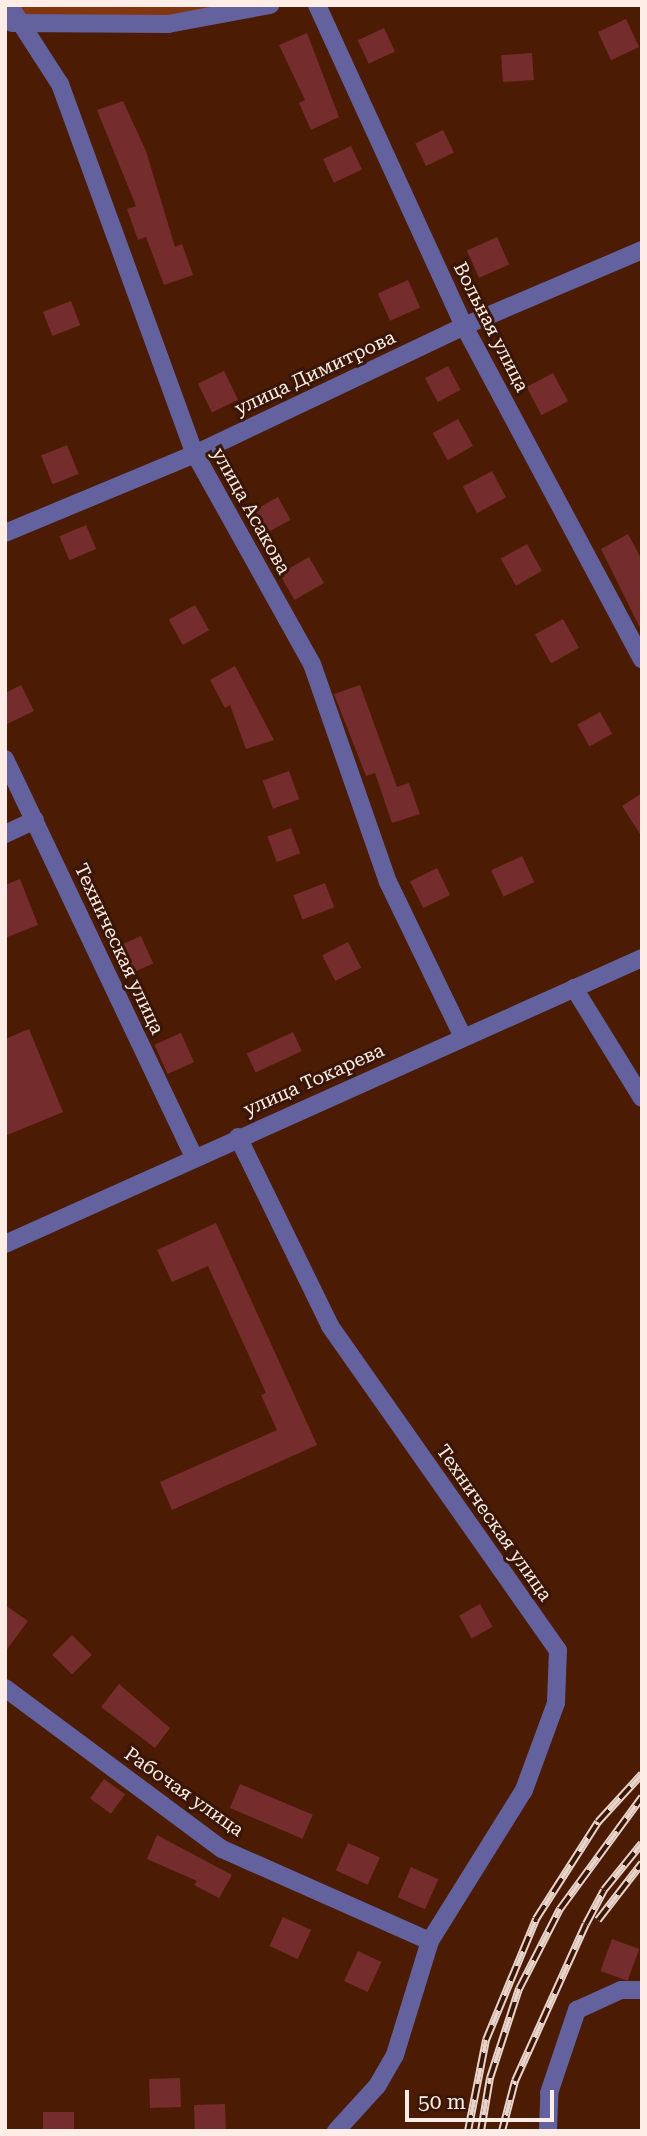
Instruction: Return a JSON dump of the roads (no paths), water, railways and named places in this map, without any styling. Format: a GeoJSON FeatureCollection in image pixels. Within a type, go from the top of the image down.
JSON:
{"type":"FeatureCollection","features":[{"type":"Feature","properties":{"kind":"street","name":"улица Асакова"},"geometry":{"type":"LineString","coordinates":[[9,5],[12,23],[60,84],[195,454],[312,664],[388,882],[463,1035]]}},
{"type":"Feature","properties":{"kind":"street"},"geometry":{"type":"LineString","coordinates":[[12,23],[168,24],[270,5]]}},
{"type":"Feature","properties":{"kind":"street","name":"Вольная улица"},"geometry":{"type":"LineString","coordinates":[[317,5],[464,326],[642,660]]}},
{"type":"Feature","properties":{"kind":"street","name":"улица Димитрова"},"geometry":{"type":"LineString","coordinates":[[5,533],[195,454],[464,326],[642,250]]}},
{"type":"Feature","properties":{"kind":"street","name":"Техническая улица"},"geometry":{"type":"LineString","coordinates":[[5,760],[194,1157]]}},
{"type":"Feature","properties":{"kind":"street"},"geometry":{"type":"LineString","coordinates":[[5,834],[35,820]]}},
{"type":"Feature","properties":{"kind":"street","name":"улица Токарева"},"geometry":{"type":"LineString","coordinates":[[5,1244],[463,1035],[642,958]]}},
{"type":"Feature","properties":{"kind":"street"},"geometry":{"type":"LineString","coordinates":[[574,988],[642,1098]]}},
{"type":"Feature","properties":{"kind":"street","name":"Техническая улица"},"geometry":{"type":"LineString","coordinates":[[238,1137],[330,1326],[558,1650],[556,1703],[524,1790],[429,1941],[395,2055],[377,2087],[336,2131]]}},
{"type":"Feature","properties":{"kind":"street","name":"Рабочая улица"},"geometry":{"type":"LineString","coordinates":[[5,1688],[222,1849],[429,1941]]}},
{"type":"Feature","properties":{"kind":"street"},"geometry":{"type":"LineString","coordinates":[[548,2131],[549,2093],[577,2010],[621,1990],[642,1990]]}},
{"type":"Feature","properties":{"kind":"railway"},"geometry":{"type":"LineString","coordinates":[[468,2131],[486,2040],[536,1919],[598,1822],[642,1774]]}},
{"type":"Feature","properties":{"kind":"railway"},"geometry":{"type":"LineString","coordinates":[[481,2131],[490,2078],[519,1989],[560,1909],[642,1797]]}},
{"type":"Feature","properties":{"kind":"railway"},"geometry":{"type":"LineString","coordinates":[[502,2131],[515,2081],[586,1924],[604,1890],[642,1843]]}},
{"type":"Feature","properties":{"kind":"railway"},"geometry":{"type":"LineString","coordinates":[[598,1920],[642,1863]]}}]}
